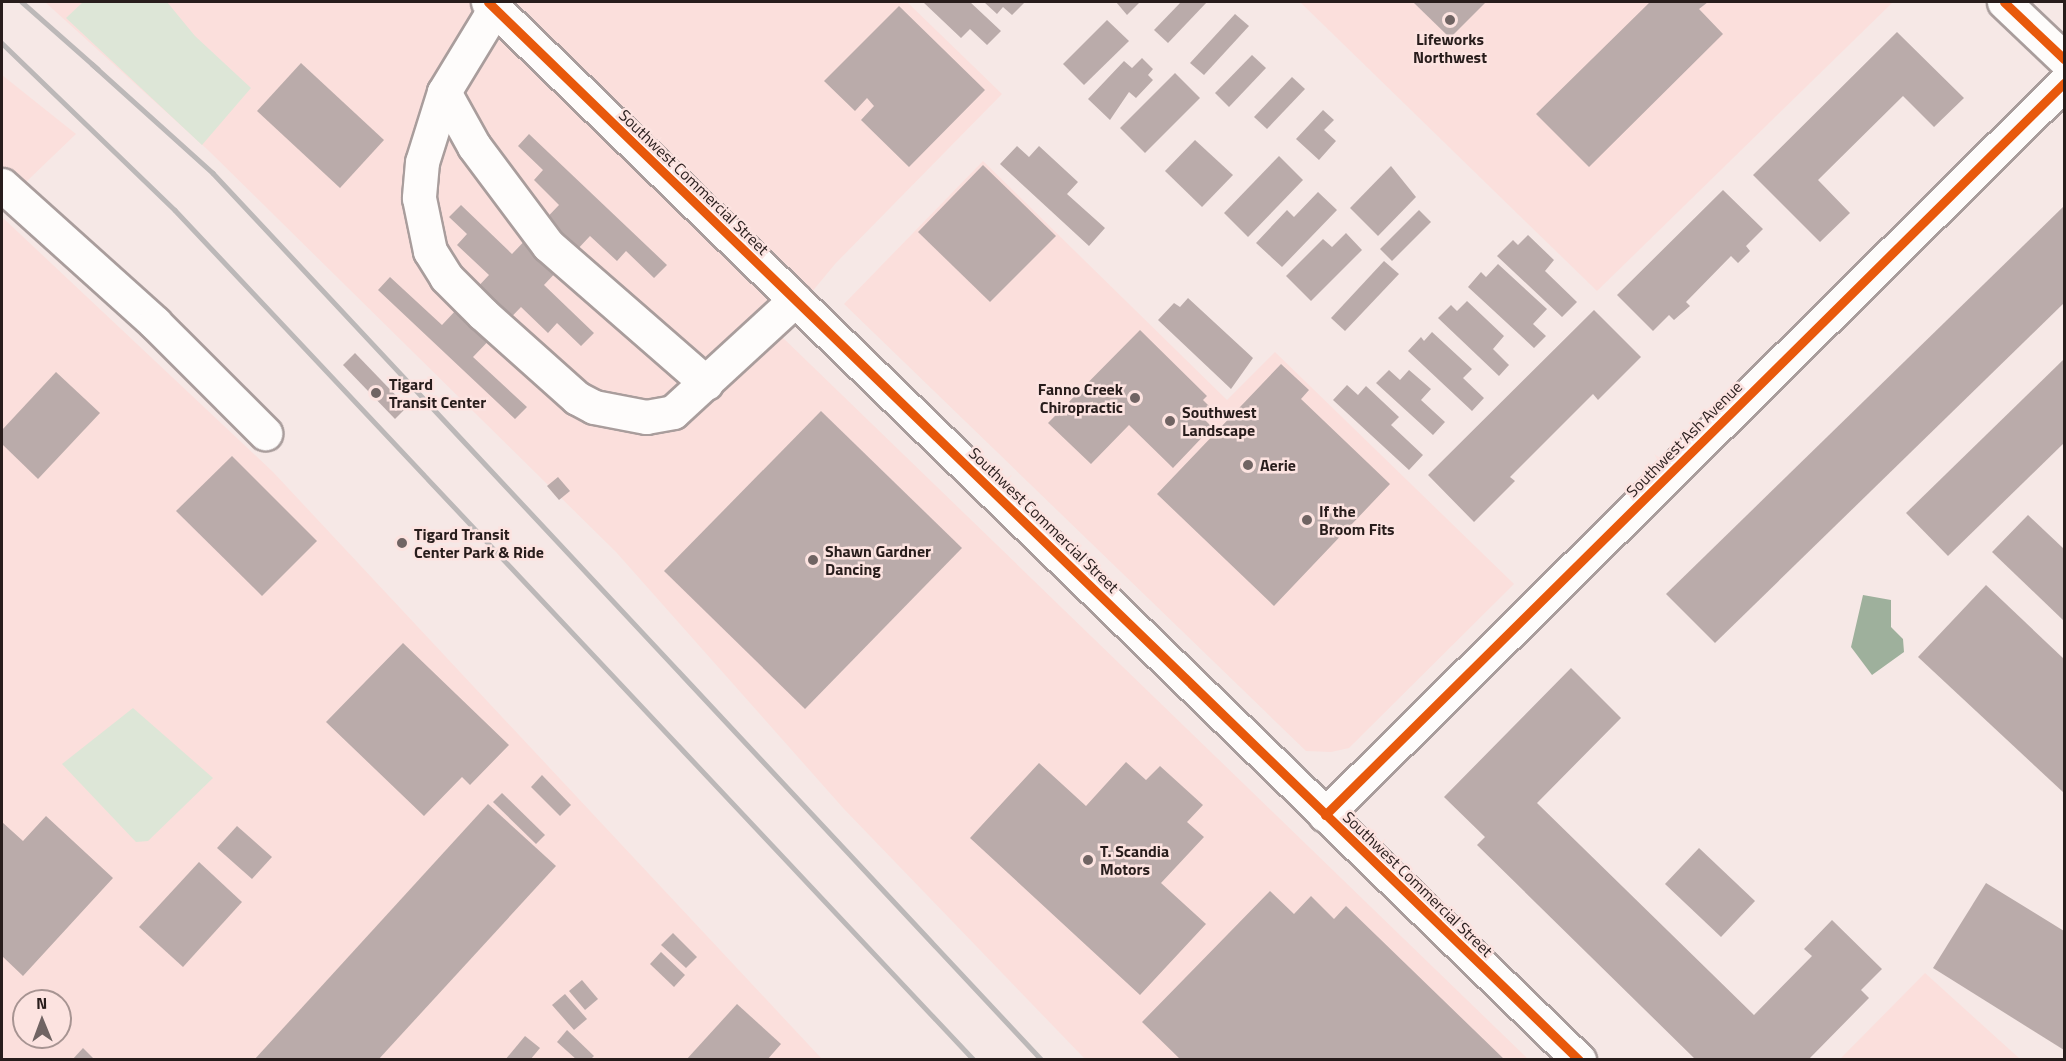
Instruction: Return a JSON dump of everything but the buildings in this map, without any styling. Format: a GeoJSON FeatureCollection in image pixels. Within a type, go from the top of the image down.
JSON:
{"type":"FeatureCollection","features":[{"type":"Feature","properties":{"kind":"street"},"geometry":{"type":"LineString","coordinates":[[2004,2],[2064,59]]}},
{"type":"Feature","properties":{"kind":"street"},"geometry":{"type":"LineString","coordinates":[[491,5],[444,92],[422,162],[419,198],[430,251],[446,277],[577,398],[594,407],[646,417],[673,412],[795,300]]}},
{"type":"Feature","properties":{"kind":"street","name":"Southwest Commercial Street"},"geometry":{"type":"LineString","coordinates":[[491,5],[1579,1059]]}},
{"type":"Feature","properties":{"kind":"street","name":"Southwest Ash Avenue"},"geometry":{"type":"LineString","coordinates":[[1325,815],[2064,83]]}},
{"type":"Feature","properties":{"kind":"street"},"geometry":{"type":"LineString","coordinates":[[444,92],[474,146],[548,245],[706,383]]}},
{"type":"Feature","properties":{"kind":"street"},"geometry":{"type":"LineString","coordinates":[[2,185],[147,315],[265,433]]}},
{"type":"Feature","properties":{"kind":"shaded area"},"geometry":{"type":"Polygon","coordinates":[[[45,2],[907,2],[1002,94],[835,264],[778,333],[1528,1059],[1085,1059],[844,809],[616,552],[208,150],[45,2]]]}},
{"type":"Feature","properties":{"kind":"shaded area"},"geometry":{"type":"Polygon","coordinates":[[[83,2],[167,2],[195,36],[251,88],[202,145],[66,18],[83,2]]]}},
{"type":"Feature","properties":{"kind":"shaded area"},"geometry":{"type":"Polygon","coordinates":[[[1300,2],[1893,2],[1597,291],[1300,2]]]}},
{"type":"Feature","properties":{"kind":"shaded area"},"geometry":{"type":"Polygon","coordinates":[[[2,75],[76,134],[2,205],[2,75]]]}},
{"type":"Feature","properties":{"kind":"shaded area"},"geometry":{"type":"Polygon","coordinates":[[[983,161],[1227,400],[1275,352],[1514,584],[1349,748],[1331,752],[1306,751],[844,304],[983,161]]]}},
{"type":"Feature","properties":{"kind":"shaded area"},"geometry":{"type":"Polygon","coordinates":[[[2,217],[273,472],[822,1059],[2,1059],[2,217]]]}},
{"type":"Feature","properties":{"kind":"shaded area"},"geometry":{"type":"Polygon","coordinates":[[[1863,595],[1891,600],[1891,627],[1903,639],[1904,652],[1872,675],[1851,647],[1863,595]]]}},
{"type":"Feature","properties":{"kind":"shaded area"},"geometry":{"type":"Polygon","coordinates":[[[133,708],[213,778],[148,841],[136,842],[62,764],[133,708]]]}},
{"type":"Feature","properties":{"kind":"shaded area"},"geometry":{"type":"Polygon","coordinates":[[[1925,973],[2020,1059],[1840,1059],[1925,973]]]}},
{"type":"Feature","properties":{"kind":"railway"},"geometry":{"type":"LineString","coordinates":[[22,2],[98,69]]}},
{"type":"Feature","properties":{"kind":"railway"},"geometry":{"type":"LineString","coordinates":[[2,43],[175,210],[974,1060]]}},
{"type":"Feature","properties":{"kind":"railway"},"geometry":{"type":"LineString","coordinates":[[92,64],[213,173],[1042,1060]]}},
{"type":"Feature","properties":{"kind":"cycle path"},"geometry":{"type":"LineString","coordinates":[[488,2],[1579,1060]]}},
{"type":"Feature","properties":{"kind":"cycle path"},"geometry":{"type":"LineString","coordinates":[[2004,2],[2064,59]]}},
{"type":"Feature","properties":{"kind":"cycle path"},"geometry":{"type":"LineString","coordinates":[[1325,815],[2064,83]]}},
{"type":"Feature","properties":{"kind":"place","name":"Lifeworks Northwest"},"geometry":{"type":"Point","coordinates":[1450,20]}},
{"type":"Feature","properties":{"kind":"place","name":"Tigard Transit Center"},"geometry":{"type":"Point","coordinates":[376,393]}},
{"type":"Feature","properties":{"kind":"place","name":"Fanno Creek Chiropractic"},"geometry":{"type":"Point","coordinates":[1135,398]}},
{"type":"Feature","properties":{"kind":"place","name":"Southwest Landscape"},"geometry":{"type":"Point","coordinates":[1170,421]}},
{"type":"Feature","properties":{"kind":"place","name":"Aerie"},"geometry":{"type":"Point","coordinates":[1248,465]}},
{"type":"Feature","properties":{"kind":"place","name":"If the Broom Fits"},"geometry":{"type":"Point","coordinates":[1307,520]}},
{"type":"Feature","properties":{"kind":"place","name":"Tigard Transit Center Park & Ride"},"geometry":{"type":"Point","coordinates":[402,543]}},
{"type":"Feature","properties":{"kind":"place","name":"Shawn Gardner Dancing"},"geometry":{"type":"Point","coordinates":[813,560]}},
{"type":"Feature","properties":{"kind":"place","name":"T. Scandia Motors"},"geometry":{"type":"Point","coordinates":[1088,860]}}]}
